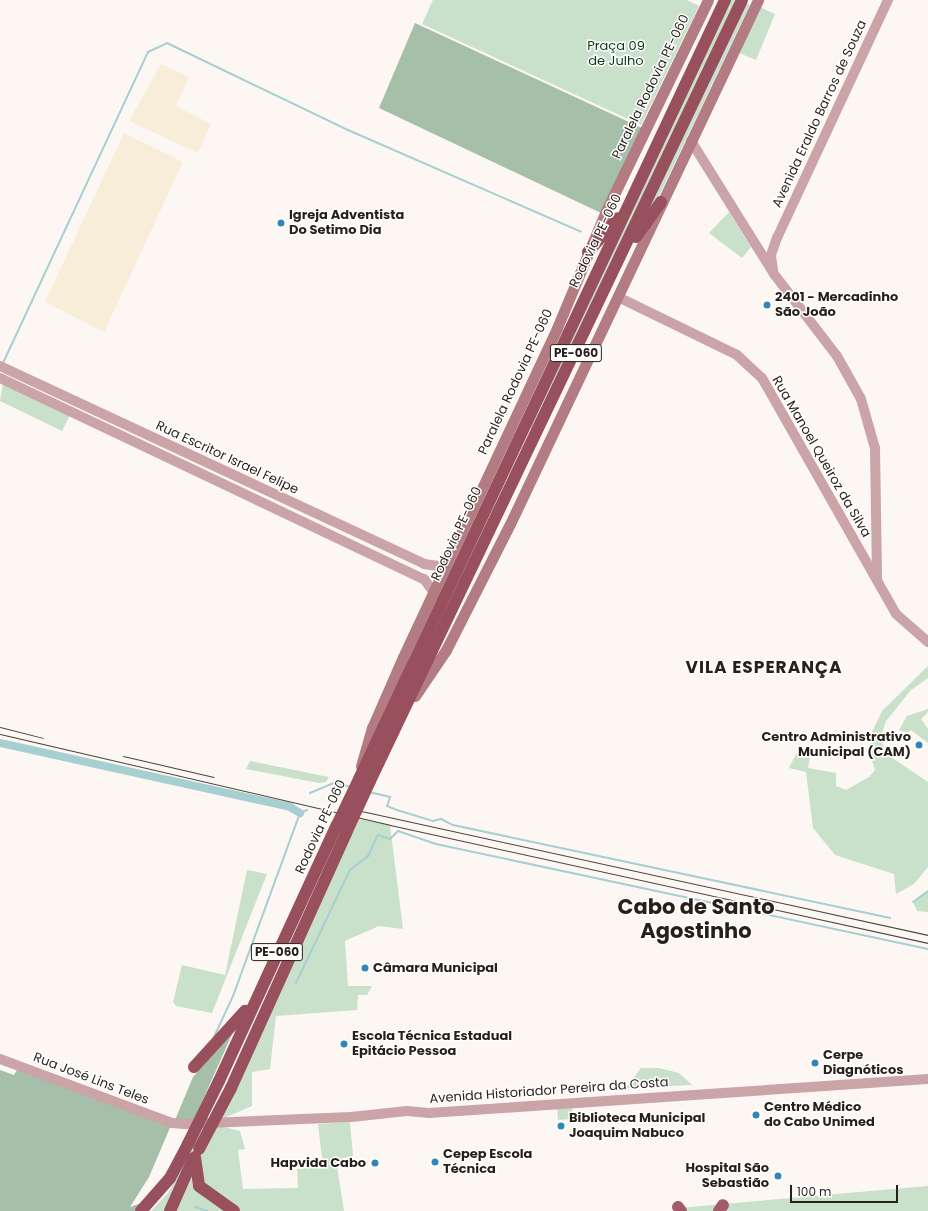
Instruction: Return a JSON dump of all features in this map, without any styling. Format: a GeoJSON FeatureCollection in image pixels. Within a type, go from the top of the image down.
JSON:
{"type":"FeatureCollection","features":[{"type":"Feature","properties":{"kind":"highway","name":"Rodovia PE-060"},"geometry":{"type":"LineString","coordinates":[[194,1150],[219,1081],[255,1000],[342,829],[518,423],[628,206],[725,0]]}},
{"type":"Feature","properties":{"kind":"highway","name":"PE-060"},"geometry":{"type":"LineString","coordinates":[[364,780],[409,705],[742,0]]}},
{"type":"Feature","properties":{"kind":"highway"},"geometry":{"type":"LineString","coordinates":[[621,257],[662,202]]}},
{"type":"Feature","properties":{"kind":"highway"},"geometry":{"type":"LineString","coordinates":[[588,252],[628,206]]}},
{"type":"Feature","properties":{"kind":"highway","name":"PE-060"},"geometry":{"type":"LineString","coordinates":[[141,1211],[194,1150],[231,1088],[342,829]]}},
{"type":"Feature","properties":{"kind":"highway"},"geometry":{"type":"LineString","coordinates":[[194,1067],[255,1000]]}},
{"type":"Feature","properties":{"kind":"highway"},"geometry":{"type":"LineString","coordinates":[[194,1150],[199,1186],[234,1211]]}},
{"type":"Feature","properties":{"kind":"highway","name":"PE-060"},"geometry":{"type":"LineString","coordinates":[[170,1211],[187,1173],[194,1150]]}},
{"type":"Feature","properties":{"kind":"main road","name":"Paralela Rodovia PE-060"},"geometry":{"type":"LineString","coordinates":[[364,780],[372,728],[446,567],[518,423],[588,252],[708,0]]}},
{"type":"Feature","properties":{"kind":"main road","name":"PE-060"},"geometry":{"type":"LineString","coordinates":[[409,705],[446,650],[618,297],[757,1]]}},
{"type":"Feature","properties":{"kind":"main road"},"geometry":{"type":"LineString","coordinates":[[518,423],[536,436],[550,436]]}},
{"type":"Feature","properties":{"kind":"street","name":"Avenida Eraldo Barros de Souza"},"geometry":{"type":"LineString","coordinates":[[774,274],[771,255],[776,238],[888,0]]}},
{"type":"Feature","properties":{"kind":"street"},"geometry":{"type":"LineString","coordinates":[[691,141],[774,274],[837,356],[860,399],[875,448],[878,546],[877,580]]}},
{"type":"Feature","properties":{"kind":"street"},"geometry":{"type":"LineString","coordinates":[[757,248],[776,238]]}},
{"type":"Feature","properties":{"kind":"street","name":"Rua Manoel Queiroz da Silva"},"geometry":{"type":"LineString","coordinates":[[618,297],[737,354],[749,364],[772,393],[896,614],[928,642]]}},
{"type":"Feature","properties":{"kind":"street","name":"Rua Escritor Israel Felipe"},"geometry":{"type":"LineString","coordinates":[[5,368],[424,564],[446,567]]}},
{"type":"Feature","properties":{"kind":"street","name":"Rua Escritor Israel Felipe"},"geometry":{"type":"LineString","coordinates":[[2,379],[424,578],[434,593]]}},
{"type":"Feature","properties":{"kind":"street"},"geometry":{"type":"LineString","coordinates":[[856,545],[865,550],[878,546]]}},
{"type":"Feature","properties":{"kind":"street","name":"Rua José Lins Teles"},"geometry":{"type":"LineString","coordinates":[[0,1059],[172,1123]]}},
{"type":"Feature","properties":{"kind":"street","name":"Avenida Historiador Pereira da Costa"},"geometry":{"type":"LineString","coordinates":[[172,1123],[343,1117],[407,1111],[429,1113],[928,1079]]}},
{"type":"Feature","properties":{"kind":"shaded area"},"geometry":{"type":"Polygon","coordinates":[[[161,64],[189,77],[176,106],[211,124],[198,153],[129,121],[161,64]]]}},
{"type":"Feature","properties":{"kind":"shaded area"},"geometry":{"type":"Polygon","coordinates":[[[124,133],[183,162],[104,332],[45,302],[124,133]]]}},
{"type":"Feature","properties":{"kind":"green space","name":"Praça 09 de Julho"},"geometry":{"type":"Polygon","coordinates":[[[433,0],[687,0],[699,6],[641,125],[422,24],[433,0]]]}},
{"type":"Feature","properties":{"kind":"green space"},"geometry":{"type":"Polygon","coordinates":[[[730,0],[737,0],[537,430],[530,428],[730,0]]]}},
{"type":"Feature","properties":{"kind":"green space"},"geometry":{"type":"Polygon","coordinates":[[[744,2],[750,5],[658,198],[638,229],[744,2]]]}},
{"type":"Feature","properties":{"kind":"green space"},"geometry":{"type":"Polygon","coordinates":[[[760,7],[775,14],[756,60],[739,53],[760,7]]]}},
{"type":"Feature","properties":{"kind":"green space"},"geometry":{"type":"Polygon","coordinates":[[[415,23],[642,128],[601,213],[379,108],[415,23]]]}},
{"type":"Feature","properties":{"kind":"green space"},"geometry":{"type":"Polygon","coordinates":[[[729,212],[751,247],[742,258],[709,233],[729,212]]]}},
{"type":"Feature","properties":{"kind":"green space"},"geometry":{"type":"Polygon","coordinates":[[[4,378],[72,411],[62,431],[0,401],[4,378]]]}},
{"type":"Feature","properties":{"kind":"green space"},"geometry":{"type":"Polygon","coordinates":[[[928,666],[928,678],[911,690],[886,721],[881,737],[885,753],[928,782],[928,867],[914,884],[896,894],[894,874],[835,855],[813,828],[806,772],[789,768],[796,754],[804,750],[810,757],[808,768],[836,773],[836,786],[846,790],[869,777],[875,770],[870,755],[871,734],[882,711],[928,666]]]}},
{"type":"Feature","properties":{"kind":"green space"},"geometry":{"type":"Polygon","coordinates":[[[928,709],[928,712],[921,719],[928,729],[928,743],[911,730],[908,733],[899,730],[907,716],[928,709]]]}},
{"type":"Feature","properties":{"kind":"green space"},"geometry":{"type":"Polygon","coordinates":[[[250,761],[329,777],[326,782],[319,783],[246,769],[250,761]]]}},
{"type":"Feature","properties":{"kind":"green space"},"geometry":{"type":"Polygon","coordinates":[[[353,818],[390,825],[403,929],[379,926],[345,941],[348,986],[372,986],[367,995],[358,995],[357,1010],[276,1016],[270,1069],[252,1072],[252,1106],[224,1118],[218,1113],[353,818]]]}},
{"type":"Feature","properties":{"kind":"green space"},"geometry":{"type":"Polygon","coordinates":[[[247,870],[267,874],[212,1013],[176,1006],[173,1002],[182,965],[225,975],[247,870]]]}},
{"type":"Feature","properties":{"kind":"green space"},"geometry":{"type":"Polygon","coordinates":[[[928,891],[928,912],[917,911],[913,902],[928,891]]]}},
{"type":"Feature","properties":{"kind":"green space"},"geometry":{"type":"Polygon","coordinates":[[[233,1032],[193,1122],[175,1120],[193,1077],[233,1032]]]}},
{"type":"Feature","properties":{"kind":"green space"},"geometry":{"type":"Polygon","coordinates":[[[19,1066],[172,1123],[149,1177],[130,1207],[155,1198],[141,1211],[0,1211],[0,1070],[14,1075],[19,1066]]]}},
{"type":"Feature","properties":{"kind":"green space"},"geometry":{"type":"Polygon","coordinates":[[[641,1068],[659,1068],[679,1073],[692,1085],[626,1088],[641,1068]]]}},
{"type":"Feature","properties":{"kind":"green space"},"geometry":{"type":"Polygon","coordinates":[[[557,1106],[572,1106],[573,1119],[558,1120],[557,1106]]]}},
{"type":"Feature","properties":{"kind":"green space"},"geometry":{"type":"Polygon","coordinates":[[[350,1122],[353,1156],[336,1160],[344,1211],[237,1211],[214,1196],[190,1166],[212,1124],[240,1131],[245,1149],[238,1150],[243,1189],[298,1188],[297,1169],[323,1166],[318,1124],[350,1122]]]}},
{"type":"Feature","properties":{"kind":"green space"},"geometry":{"type":"Polygon","coordinates":[[[198,1138],[165,1211],[151,1211],[168,1193],[198,1138]]]}},
{"type":"Feature","properties":{"kind":"green space"},"geometry":{"type":"Polygon","coordinates":[[[192,1177],[197,1188],[226,1211],[176,1211],[192,1177]]]}},
{"type":"Feature","properties":{"kind":"green space"},"geometry":{"type":"Polygon","coordinates":[[[928,1186],[928,1211],[681,1211],[678,1208],[928,1186]]]}},
{"type":"Feature","properties":{"kind":"waterway"},"geometry":{"type":"LineString","coordinates":[[3,363],[148,52],[167,43],[348,130],[581,232]]}},
{"type":"Feature","properties":{"kind":"waterway"},"geometry":{"type":"LineString","coordinates":[[0,743],[290,807],[300,813]]}},
{"type":"Feature","properties":{"kind":"waterway"},"geometry":{"type":"LineString","coordinates":[[310,793],[334,783],[351,787]]}},
{"type":"Feature","properties":{"kind":"waterway"},"geometry":{"type":"LineString","coordinates":[[369,792],[390,797],[387,806],[433,821],[441,819],[453,825],[890,918]]}},
{"type":"Feature","properties":{"kind":"waterway"},"geometry":{"type":"LineString","coordinates":[[214,1037],[233,996],[300,813],[307,810]]}},
{"type":"Feature","properties":{"kind":"waterway"},"geometry":{"type":"LineString","coordinates":[[296,983],[350,870],[368,856],[378,835],[390,839],[398,831],[436,844],[928,949]]}},
{"type":"Feature","properties":{"kind":"waterway"},"geometry":{"type":"LineString","coordinates":[[913,902],[928,891]]}},
{"type":"Feature","properties":{"kind":"waterway"},"geometry":{"type":"LineString","coordinates":[[195,1207],[207,1211]]}},
{"type":"Feature","properties":{"kind":"tram line"},"geometry":{"type":"LineString","coordinates":[[0,727],[43,738]]}},
{"type":"Feature","properties":{"kind":"tram line"},"geometry":{"type":"LineString","coordinates":[[0,734],[390,825],[928,943]]}},
{"type":"Feature","properties":{"kind":"tram line"},"geometry":{"type":"LineString","coordinates":[[123,756],[214,777]]}},
{"type":"Feature","properties":{"kind":"tram line"},"geometry":{"type":"LineString","coordinates":[[343,807],[928,935]]}},
{"type":"Feature","properties":{"kind":"place","name":"Igreja Adventista Do Setimo Dia"},"geometry":{"type":"Point","coordinates":[281,223]}},
{"type":"Feature","properties":{"kind":"place","name":"2401 - Mercadinho São João"},"geometry":{"type":"Point","coordinates":[767,305]}},
{"type":"Feature","properties":{"kind":"place","name":"Centro Administrativo Municipal (CAM)"},"geometry":{"type":"Point","coordinates":[919,745]}},
{"type":"Feature","properties":{"kind":"place","name":"Câmara Municipal"},"geometry":{"type":"Point","coordinates":[365,968]}},
{"type":"Feature","properties":{"kind":"place","name":"Escola Técnica Estadual Epitácio Pessoa"},"geometry":{"type":"Point","coordinates":[344,1044]}},
{"type":"Feature","properties":{"kind":"place","name":"Cerpe Diagnóticos"},"geometry":{"type":"Point","coordinates":[815,1063]}},
{"type":"Feature","properties":{"kind":"place","name":"Centro Médico do Cabo Unimed"},"geometry":{"type":"Point","coordinates":[756,1115]}},
{"type":"Feature","properties":{"kind":"place","name":"Biblioteca Municipal Joaquim Nabuco"},"geometry":{"type":"Point","coordinates":[561,1126]}},
{"type":"Feature","properties":{"kind":"place","name":"Cepep Escola Técnica"},"geometry":{"type":"Point","coordinates":[435,1162]}},
{"type":"Feature","properties":{"kind":"place","name":"Hapvida Cabo"},"geometry":{"type":"Point","coordinates":[375,1163]}},
{"type":"Feature","properties":{"kind":"place","name":"Hospital São Sebastião"},"geometry":{"type":"Point","coordinates":[778,1176]}},
{"type":"Feature","properties":{"kind":"district","name":"VILA ESPERANÇA"},"geometry":{"type":"Point","coordinates":[764,668]}},
{"type":"Feature","properties":{"kind":"district","name":"Cabo de Santo Agostinho"},"geometry":{"type":"Point","coordinates":[696,919]}}]}
